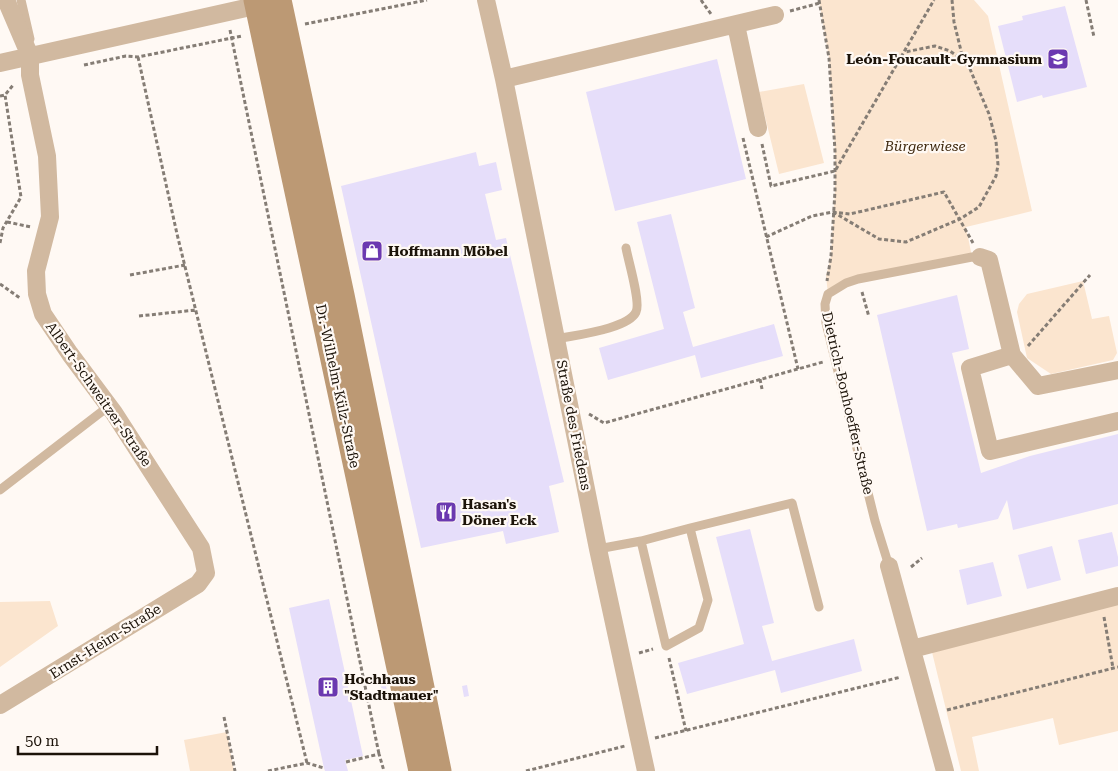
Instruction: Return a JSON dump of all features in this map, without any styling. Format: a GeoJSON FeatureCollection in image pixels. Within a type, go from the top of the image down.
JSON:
{"type":"FeatureCollection","features":[{"type":"Feature","properties":{"kind":"street","name":"Albert-Schweitzer-Straße"},"geometry":{"type":"LineString","coordinates":[[6,0],[33,55],[30,75],[47,156],[50,210],[36,271],[37,294],[43,314],[108,406],[201,548],[206,573]]}},
{"type":"Feature","properties":{"kind":"street","name":"Straße des Friedens"},"geometry":{"type":"LineString","coordinates":[[486,0],[504,79],[598,548],[646,771]]}},
{"type":"Feature","properties":{"kind":"street"},"geometry":{"type":"LineString","coordinates":[[0,63],[268,1]]}},
{"type":"Feature","properties":{"kind":"street","name":"Dr.-Wilhelm-Külz-Straße"},"geometry":{"type":"LineString","coordinates":[[268,1],[421,771]]}},
{"type":"Feature","properties":{"kind":"street","name":"Dr.-Wilhelm-Külz-Straße"},"geometry":{"type":"LineString","coordinates":[[268,1],[342,295],[439,771]]}},
{"type":"Feature","properties":{"kind":"street"},"geometry":{"type":"LineString","coordinates":[[504,79],[775,15]]}},
{"type":"Feature","properties":{"kind":"street"},"geometry":{"type":"LineString","coordinates":[[736,25],[758,128]]}},
{"type":"Feature","properties":{"kind":"street"},"geometry":{"type":"LineString","coordinates":[[980,256],[989,260],[1014,358],[1038,386],[1118,370]]}},
{"type":"Feature","properties":{"kind":"street"},"geometry":{"type":"LineString","coordinates":[[1014,358],[970,368],[990,451],[1118,421]]}},
{"type":"Feature","properties":{"kind":"street"},"geometry":{"type":"LineString","coordinates":[[889,566],[912,649],[914,674],[945,771]]}},
{"type":"Feature","properties":{"kind":"street","name":"Ernst-Heim-Straße"},"geometry":{"type":"LineString","coordinates":[[0,705],[198,584],[206,573]]}},
{"type":"Feature","properties":{"kind":"street"},"geometry":{"type":"LineString","coordinates":[[912,649],[1110,598]]}},
{"type":"Feature","properties":{"kind":"lane"},"geometry":{"type":"LineString","coordinates":[[21,0],[33,55]]}},
{"type":"Feature","properties":{"kind":"lane"},"geometry":{"type":"LineString","coordinates":[[557,339],[616,326],[630,319],[636,311],[637,300],[626,248]]}},
{"type":"Feature","properties":{"kind":"lane","name":"Dietrich-Bonhoeffer-Straße"},"geometry":{"type":"LineString","coordinates":[[889,566],[875,521],[835,359],[825,318],[825,304],[828,294],[846,283],[858,279],[980,256]]}},
{"type":"Feature","properties":{"kind":"lane"},"geometry":{"type":"LineString","coordinates":[[0,490],[108,406]]}},
{"type":"Feature","properties":{"kind":"lane"},"geometry":{"type":"LineString","coordinates":[[598,548],[641,541],[792,503],[820,608]]}},
{"type":"Feature","properties":{"kind":"lane"},"geometry":{"type":"LineString","coordinates":[[641,541],[666,646],[699,628],[708,600],[690,528]]}},
{"type":"Feature","properties":{"kind":"path"},"geometry":{"type":"LineString","coordinates":[[303,24],[427,0]]}},
{"type":"Feature","properties":{"kind":"path"},"geometry":{"type":"LineString","coordinates":[[758,128],[770,186],[835,171],[934,0]]}},
{"type":"Feature","properties":{"kind":"path"},"geometry":{"type":"LineString","coordinates":[[952,0],[954,22],[963,60]]}},
{"type":"Feature","properties":{"kind":"path"},"geometry":{"type":"LineString","coordinates":[[1086,0],[1094,37]]}},
{"type":"Feature","properties":{"kind":"path"},"geometry":{"type":"LineString","coordinates":[[775,15],[820,1],[830,68],[835,171],[831,256],[826,276],[828,294]]}},
{"type":"Feature","properties":{"kind":"path"},"geometry":{"type":"LineString","coordinates":[[126,56],[138,57],[232,38],[384,771]]}},
{"type":"Feature","properties":{"kind":"path"},"geometry":{"type":"LineString","coordinates":[[833,212],[879,238],[906,242],[960,219],[980,206],[996,176],[998,165],[996,140],[989,114],[970,69],[963,60],[950,51],[935,46],[905,52]]}},
{"type":"Feature","properties":{"kind":"path"},"geometry":{"type":"LineString","coordinates":[[138,57],[185,265],[307,763]]}},
{"type":"Feature","properties":{"kind":"path"},"geometry":{"type":"LineString","coordinates":[[0,243],[3,228],[21,197],[5,95]]}},
{"type":"Feature","properties":{"kind":"path"},"geometry":{"type":"LineString","coordinates":[[755,186],[798,369]]}},
{"type":"Feature","properties":{"kind":"path"},"geometry":{"type":"LineString","coordinates":[[766,236],[812,216],[833,212],[850,214],[944,192],[980,256]]}},
{"type":"Feature","properties":{"kind":"path"},"geometry":{"type":"LineString","coordinates":[[7,222],[46,231]]}},
{"type":"Feature","properties":{"kind":"path"},"geometry":{"type":"LineString","coordinates":[[130,275],[185,265]]}},
{"type":"Feature","properties":{"kind":"path"},"geometry":{"type":"LineString","coordinates":[[1014,358],[1090,275]]}},
{"type":"Feature","properties":{"kind":"path"},"geometry":{"type":"LineString","coordinates":[[858,279],[870,317]]}},
{"type":"Feature","properties":{"kind":"path"},"geometry":{"type":"LineString","coordinates":[[139,316],[196,310]]}},
{"type":"Feature","properties":{"kind":"path"},"geometry":{"type":"LineString","coordinates":[[587,405],[589,414],[604,423],[835,359]]}},
{"type":"Feature","properties":{"kind":"path"},"geometry":{"type":"LineString","coordinates":[[760,379],[762,389]]}},
{"type":"Feature","properties":{"kind":"path"},"geometry":{"type":"LineString","coordinates":[[911,568],[922,558]]}},
{"type":"Feature","properties":{"kind":"path"},"geometry":{"type":"LineString","coordinates":[[1110,598],[1113,668]]}},
{"type":"Feature","properties":{"kind":"path"},"geometry":{"type":"LineString","coordinates":[[639,653],[666,646],[686,730]]}},
{"type":"Feature","properties":{"kind":"path"},"geometry":{"type":"LineString","coordinates":[[947,710],[1118,667]]}},
{"type":"Feature","properties":{"kind":"path"},"geometry":{"type":"LineString","coordinates":[[526,771],[914,674]]}},
{"type":"Feature","properties":{"kind":"path"},"geometry":{"type":"LineString","coordinates":[[224,716],[235,771]]}},
{"type":"Feature","properties":{"kind":"path"},"geometry":{"type":"LineString","coordinates":[[346,762],[379,754]]}},
{"type":"Feature","properties":{"kind":"path"},"geometry":{"type":"LineString","coordinates":[[268,771],[307,763],[324,768]]}},
{"type":"Feature","properties":{"kind":"green space","name":"Bürgerwiese"},"geometry":{"type":"Polygon","coordinates":[[[819,0],[974,0],[988,16],[1032,211],[966,227],[972,257],[858,279],[828,294],[826,276],[831,256],[835,191],[835,151],[829,58],[819,0]]]}},
{"type":"Feature","properties":{"kind":"green space"},"geometry":{"type":"Polygon","coordinates":[[[804,84],[824,163],[779,174],[759,92],[804,84]]]}},
{"type":"Feature","properties":{"kind":"green space"},"geometry":{"type":"Polygon","coordinates":[[[1083,281],[1092,319],[1109,316],[1117,353],[1113,360],[1051,374],[1027,358],[1017,312],[1019,304],[1027,294],[1083,281]]]}},
{"type":"Feature","properties":{"kind":"green space"},"geometry":{"type":"Polygon","coordinates":[[[1118,596],[1118,731],[1059,745],[1053,718],[972,737],[979,771],[961,771],[930,644],[1118,596]]]}},
{"type":"Feature","properties":{"kind":"green space"},"geometry":{"type":"Polygon","coordinates":[[[50,601],[58,626],[0,667],[0,602],[50,601]]]}},
{"type":"Feature","properties":{"kind":"green space"},"geometry":{"type":"Polygon","coordinates":[[[227,732],[234,771],[190,771],[184,740],[227,732]]]}},
{"type":"Feature","properties":{"kind":"building"},"geometry":{"type":"Polygon","coordinates":[[[1065,6],[1087,87],[1043,98],[1042,95],[1017,102],[998,26],[1023,20],[1022,16],[1065,6]]]}},
{"type":"Feature","properties":{"kind":"building"},"geometry":{"type":"Polygon","coordinates":[[[717,59],[746,179],[615,211],[586,92],[717,59]]]}},
{"type":"Feature","properties":{"kind":"building"},"geometry":{"type":"Polygon","coordinates":[[[476,152],[479,166],[496,162],[502,190],[485,194],[496,240],[506,238],[564,482],[549,486],[559,532],[506,544],[503,531],[421,548],[341,186],[476,152]]]}},
{"type":"Feature","properties":{"kind":"building"},"geometry":{"type":"Polygon","coordinates":[[[671,214],[695,308],[683,312],[693,347],[774,324],[783,356],[701,378],[695,355],[608,380],[599,348],[664,329],[637,222],[671,214]]]}},
{"type":"Feature","properties":{"kind":"building"},"geometry":{"type":"Polygon","coordinates":[[[957,295],[969,349],[952,353],[981,473],[1030,456],[1118,434],[1118,504],[1013,530],[1007,500],[998,519],[958,528],[957,524],[927,531],[877,315],[957,295]]]}},
{"type":"Feature","properties":{"kind":"building"},"geometry":{"type":"Polygon","coordinates":[[[750,529],[774,623],[762,626],[772,661],[854,639],[862,671],[781,693],[775,670],[687,694],[678,663],[744,644],[716,537],[750,529]]]}},
{"type":"Feature","properties":{"kind":"building"},"geometry":{"type":"Polygon","coordinates":[[[1112,532],[1118,557],[1118,566],[1086,574],[1078,540],[1112,532]]]}},
{"type":"Feature","properties":{"kind":"building"},"geometry":{"type":"Polygon","coordinates":[[[1052,546],[1061,580],[1027,589],[1018,555],[1052,546]]]}},
{"type":"Feature","properties":{"kind":"building"},"geometry":{"type":"Polygon","coordinates":[[[993,562],[1002,596],[967,605],[959,570],[993,562]]]}},
{"type":"Feature","properties":{"kind":"building","name":"Hochhaus \"Stadtmauer\""},"geometry":{"type":"Polygon","coordinates":[[[329,599],[363,756],[345,760],[348,771],[325,771],[289,608],[329,599]]]}},
{"type":"Feature","properties":{"kind":"building"},"geometry":{"type":"Polygon","coordinates":[[[385,681],[387,691],[382,692],[380,682],[385,681]]]}},
{"type":"Feature","properties":{"kind":"building"},"geometry":{"type":"Polygon","coordinates":[[[467,685],[469,696],[464,697],[462,686],[467,685]]]}},
{"type":"Feature","properties":{"kind":"place","name":"León-Foucault-Gymnasium"},"geometry":{"type":"Point","coordinates":[1058,59]}},
{"type":"Feature","properties":{"kind":"place","name":"Hoffmann Möbel"},"geometry":{"type":"Point","coordinates":[372,251]}},
{"type":"Feature","properties":{"kind":"place","name":"Hasan's Döner Eck"},"geometry":{"type":"Point","coordinates":[446,512]}},
{"type":"Feature","properties":{"kind":"place","name":"Hochhaus \"Stadtmauer\""},"geometry":{"type":"Point","coordinates":[328,687]}}]}
